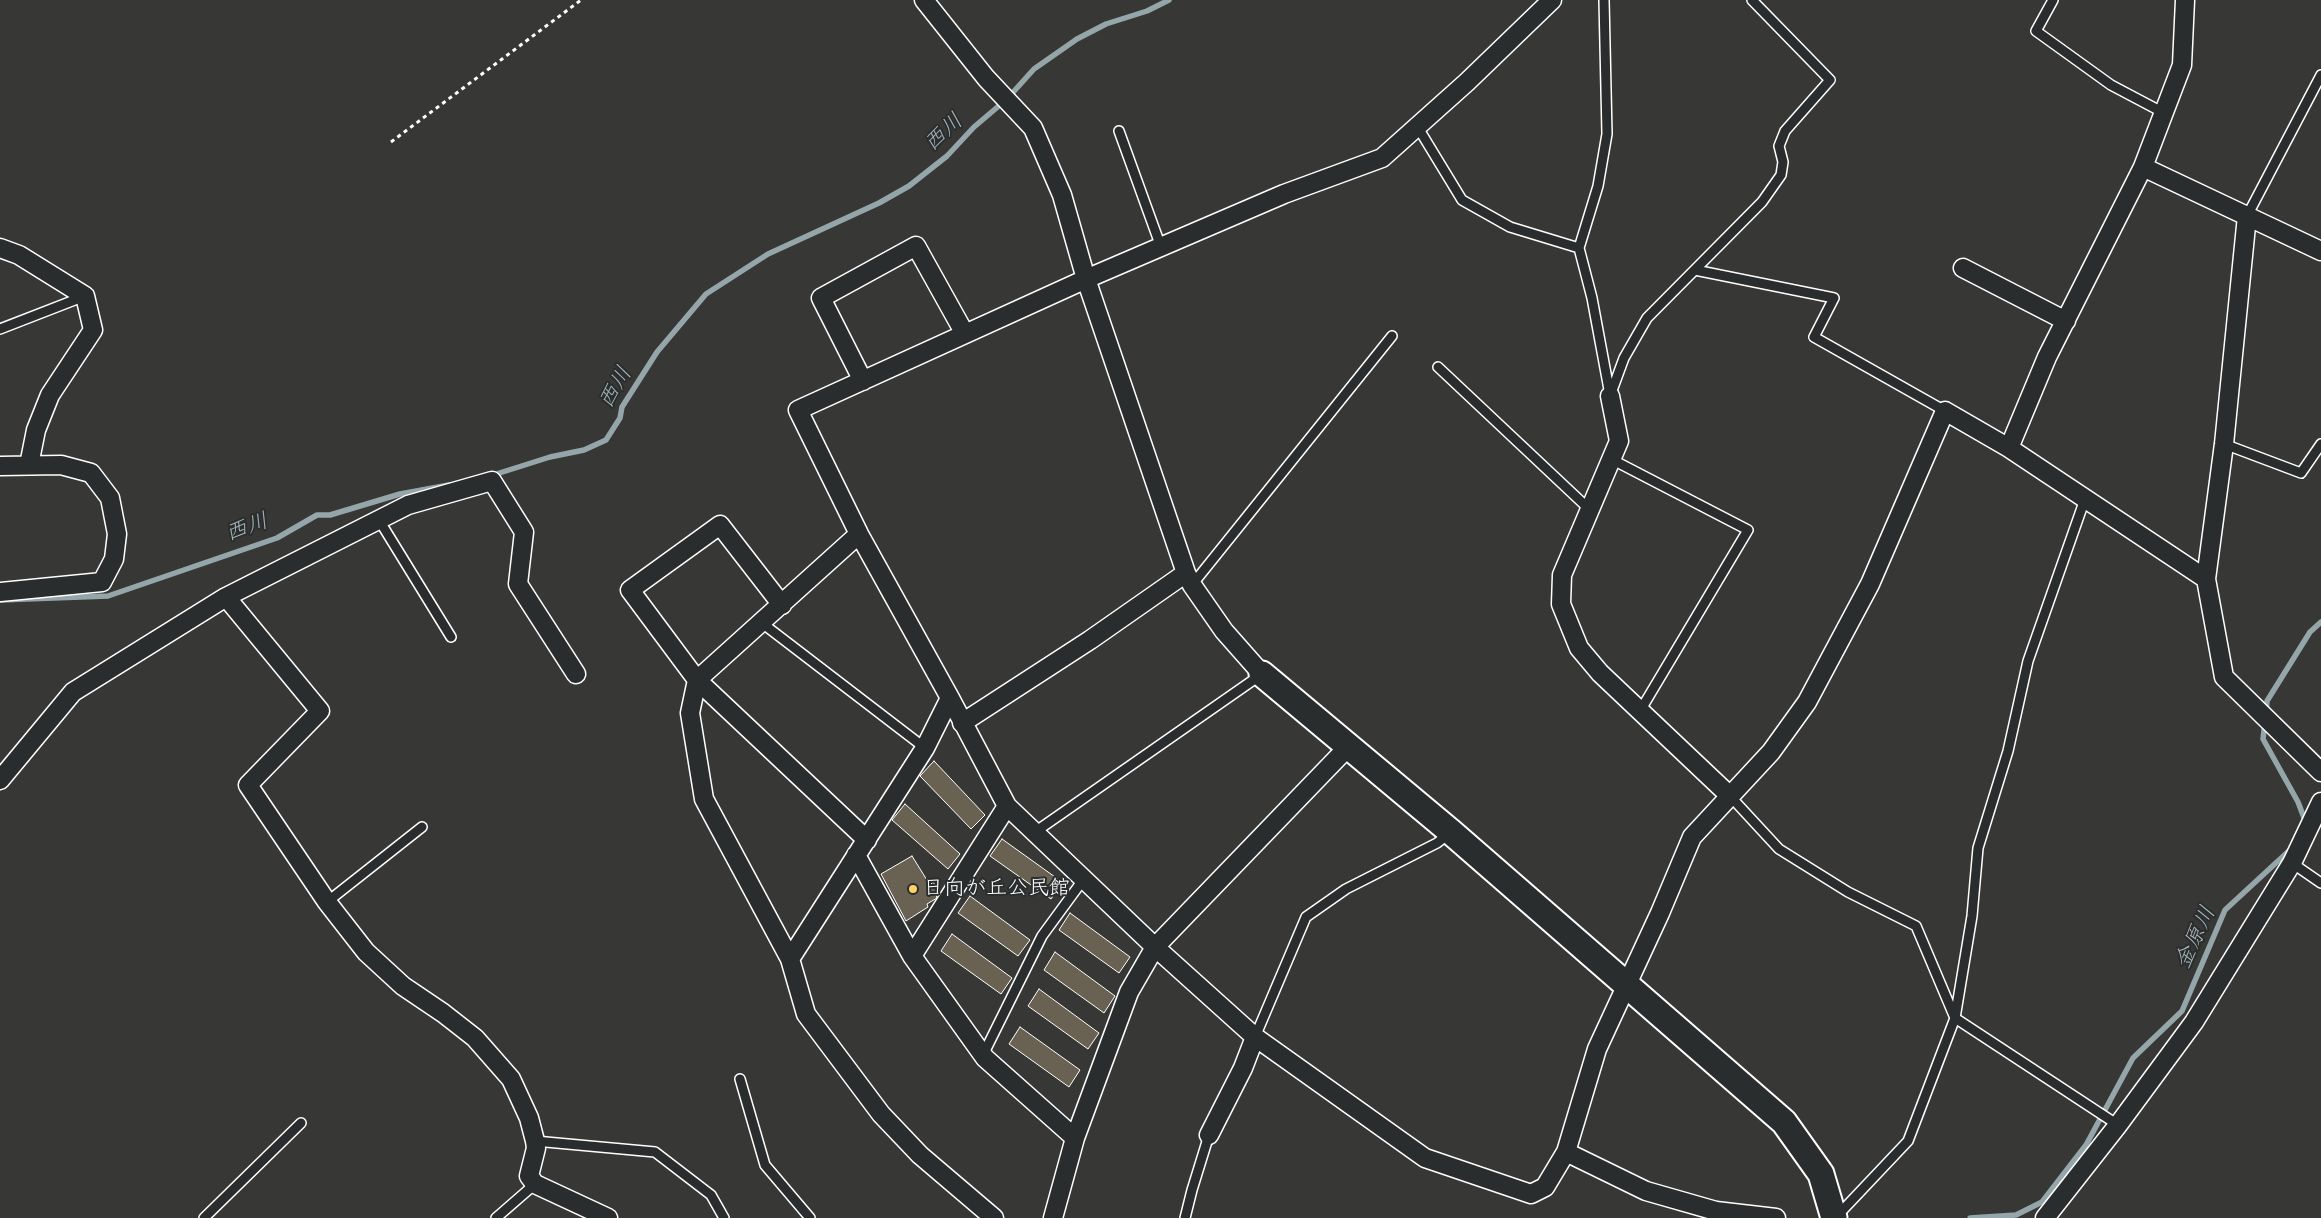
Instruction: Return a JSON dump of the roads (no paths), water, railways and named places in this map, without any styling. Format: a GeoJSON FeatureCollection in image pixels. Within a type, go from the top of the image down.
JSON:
{"type":"FeatureCollection","features":[{"type":"Feature","properties":{"kind":"street"},"geometry":{"type":"LineString","coordinates":[[924,0],[986,78],[1033,128],[1062,195],[1086,279],[1189,578],[1224,631],[1262,674],[1451,832],[1784,1122],[1821,1174],[1834,1218]]}},
{"type":"Feature","properties":{"kind":"street"},"geometry":{"type":"LineString","coordinates":[[1552,0],[1467,82],[1382,158],[1284,194],[1086,279],[798,410],[859,534],[950,698],[962,724],[1007,806],[1083,880],[1255,1037],[1425,1158],[1531,1194],[1544,1187],[1566,1152],[1597,1049],[1660,914],[1692,837],[1772,752],[1807,702],[1870,584],[1945,411],[2009,448],[2206,580]]}},
{"type":"Feature","properties":{"kind":"street"},"geometry":{"type":"LineString","coordinates":[[2009,448],[2047,356],[2143,167],[2182,65],[2186,2]]}},
{"type":"Feature","properties":{"kind":"street"},"geometry":{"type":"LineString","coordinates":[[2143,167],[2321,251]]}},
{"type":"Feature","properties":{"kind":"street"},"geometry":{"type":"LineString","coordinates":[[2247,216],[2224,444],[2206,580],[2224,677],[2321,772]]}},
{"type":"Feature","properties":{"kind":"street"},"geometry":{"type":"LineString","coordinates":[[862,381],[821,298],[916,246],[965,334]]}},
{"type":"Feature","properties":{"kind":"street"},"geometry":{"type":"LineString","coordinates":[[0,248],[19,255],[85,296],[93,330],[50,395],[36,430],[29,465]]}},
{"type":"Feature","properties":{"kind":"street"},"geometry":{"type":"LineString","coordinates":[[1963,268],[2066,321]]}},
{"type":"Feature","properties":{"kind":"street"},"geometry":{"type":"LineString","coordinates":[[1610,396],[1619,441],[1562,575],[1561,604],[1579,648],[1600,673],[1730,796]]}},
{"type":"Feature","properties":{"kind":"street"},"geometry":{"type":"LineString","coordinates":[[0,466],[61,465],[91,473],[110,498],[117,534],[114,559],[102,582],[0,592]]}},
{"type":"Feature","properties":{"kind":"street"},"geometry":{"type":"LineString","coordinates":[[0,780],[73,692],[226,597],[408,506],[492,481],[524,532],[518,584],[576,674]]}},
{"type":"Feature","properties":{"kind":"street"},"geometry":{"type":"LineString","coordinates":[[782,605],[720,525],[630,590],[698,680],[867,840]]}},
{"type":"Feature","properties":{"kind":"street"},"geometry":{"type":"LineString","coordinates":[[859,534],[698,680],[690,713],[704,799],[790,959],[806,1014],[881,1114],[920,1155],[994,1218]]}},
{"type":"Feature","properties":{"kind":"street"},"geometry":{"type":"LineString","coordinates":[[962,724],[1189,578]]}},
{"type":"Feature","properties":{"kind":"street"},"geometry":{"type":"LineString","coordinates":[[226,597],[320,711],[248,785],[327,902],[366,952],[403,986],[443,1013],[475,1038],[511,1079],[530,1118],[536,1148],[529,1176],[535,1184],[608,1218]]}},
{"type":"Feature","properties":{"kind":"street"},"geometry":{"type":"LineString","coordinates":[[790,959],[925,748],[950,698]]}},
{"type":"Feature","properties":{"kind":"street"},"geometry":{"type":"LineString","coordinates":[[1054,1218],[1075,1138],[1129,992],[1155,947],[1348,746]]}},
{"type":"Feature","properties":{"kind":"street"},"geometry":{"type":"LineString","coordinates":[[2045,1218],[2118,1125],[2194,1022],[2292,863],[2321,802]]}},
{"type":"Feature","properties":{"kind":"street"},"geometry":{"type":"LineString","coordinates":[[912,956],[1007,806]]}},
{"type":"Feature","properties":{"kind":"street"},"geometry":{"type":"LineString","coordinates":[[856,855],[912,956],[983,1055],[1075,1138]]}},
{"type":"Feature","properties":{"kind":"street"},"geometry":{"type":"LineString","coordinates":[[1210,1135],[1243,1068],[1255,1037]]}},
{"type":"Feature","properties":{"kind":"street"},"geometry":{"type":"LineString","coordinates":[[1566,1152],[1646,1191],[1716,1211],[1776,1218]]}},
{"type":"Feature","properties":{"kind":"lane"},"geometry":{"type":"LineString","coordinates":[[1604,0],[1607,134],[1598,186],[1579,248],[1592,298],[1610,396]]}},
{"type":"Feature","properties":{"kind":"lane"},"geometry":{"type":"LineString","coordinates":[[1610,396],[1624,358],[1647,318],[1762,202],[1781,175],[1783,162],[1779,146],[1785,131],[1830,80],[1752,0]]}},
{"type":"Feature","properties":{"kind":"lane"},"geometry":{"type":"LineString","coordinates":[[2053,0],[2036,31],[2111,85],[2164,113]]}},
{"type":"Feature","properties":{"kind":"lane"},"geometry":{"type":"LineString","coordinates":[[2247,216],[2321,75]]}},
{"type":"Feature","properties":{"kind":"lane"},"geometry":{"type":"LineString","coordinates":[[1417,126],[1462,200],[1510,227],[1579,248]]}},
{"type":"Feature","properties":{"kind":"lane"},"geometry":{"type":"LineString","coordinates":[[1118,132],[1161,247]]}},
{"type":"Feature","properties":{"kind":"lane"},"geometry":{"type":"LineString","coordinates":[[1695,270],[1834,298],[1814,337],[1945,411]]}},
{"type":"Feature","properties":{"kind":"lane"},"geometry":{"type":"LineString","coordinates":[[0,329],[85,296]]}},
{"type":"Feature","properties":{"kind":"lane"},"geometry":{"type":"LineString","coordinates":[[1189,578],[1392,336]]}},
{"type":"Feature","properties":{"kind":"lane"},"geometry":{"type":"LineString","coordinates":[[1438,367],[1589,509]]}},
{"type":"Feature","properties":{"kind":"lane"},"geometry":{"type":"LineString","coordinates":[[2224,444],[2301,473],[2321,444]]}},
{"type":"Feature","properties":{"kind":"lane"},"geometry":{"type":"LineString","coordinates":[[1611,458],[1748,530],[1640,711]]}},
{"type":"Feature","properties":{"kind":"lane"},"geometry":{"type":"LineString","coordinates":[[1834,1218],[1908,1141],[1955,1018],[1972,916],[1978,848],[2008,751],[2028,661],[2085,499]]}},
{"type":"Feature","properties":{"kind":"lane"},"geometry":{"type":"LineString","coordinates":[[379,520],[451,637]]}},
{"type":"Feature","properties":{"kind":"lane"},"geometry":{"type":"LineString","coordinates":[[762,623],[925,748]]}},
{"type":"Feature","properties":{"kind":"lane"},"geometry":{"type":"LineString","coordinates":[[1035,832],[1262,674]]}},
{"type":"Feature","properties":{"kind":"lane"},"geometry":{"type":"LineString","coordinates":[[1730,796],[1779,849],[1848,892],[1916,926],[1955,1018],[2118,1125]]}},
{"type":"Feature","properties":{"kind":"lane"},"geometry":{"type":"LineString","coordinates":[[327,902],[422,827]]}},
{"type":"Feature","properties":{"kind":"lane"},"geometry":{"type":"LineString","coordinates":[[1255,1037],[1306,917],[1346,889],[1437,843],[1451,832]]}},
{"type":"Feature","properties":{"kind":"lane"},"geometry":{"type":"LineString","coordinates":[[2292,863],[2321,883]]}},
{"type":"Feature","properties":{"kind":"lane"},"geometry":{"type":"LineString","coordinates":[[983,1055],[1042,936],[1083,880]]}},
{"type":"Feature","properties":{"kind":"lane"},"geometry":{"type":"LineString","coordinates":[[740,1079],[765,1165],[810,1218]]}},
{"type":"Feature","properties":{"kind":"lane"},"geometry":{"type":"LineString","coordinates":[[204,1218],[302,1123]]}},
{"type":"Feature","properties":{"kind":"lane"},"geometry":{"type":"LineString","coordinates":[[1185,1218],[1210,1135]]}},
{"type":"Feature","properties":{"kind":"lane"},"geometry":{"type":"LineString","coordinates":[[535,1141],[655,1152],[711,1195],[724,1218]]}},
{"type":"Feature","properties":{"kind":"lane"},"geometry":{"type":"LineString","coordinates":[[496,1218],[535,1184]]}},
{"type":"Feature","properties":{"kind":"waterway","name":"西川"},"geometry":{"type":"LineString","coordinates":[[490,476],[550,457],[584,450],[606,440],[620,418],[622,407],[657,352],[706,294],[768,254],[879,203],[909,186],[947,156],[974,127],[1007,99],[1034,69],[1077,39],[1106,24],[1147,11],[1169,0]]}},
{"type":"Feature","properties":{"kind":"waterway","name":"西川"},"geometry":{"type":"LineString","coordinates":[[0,600],[108,596],[277,538],[317,515],[330,515],[400,494],[449,485]]}},
{"type":"Feature","properties":{"kind":"waterway","name":"金原川"},"geometry":{"type":"LineString","coordinates":[[2266,713],[2267,701],[2310,632],[2321,622]]}},
{"type":"Feature","properties":{"kind":"waterway","name":"金原川"},"geometry":{"type":"LineString","coordinates":[[2265,722],[2263,739],[2298,802],[2306,823]]}},
{"type":"Feature","properties":{"kind":"waterway","name":"金原川"},"geometry":{"type":"LineString","coordinates":[[1970,1218],[2016,1215],[2042,1202],[2086,1145],[2133,1058],[2182,1011],[2225,910],[2291,849]]}},
{"type":"Feature","properties":{"kind":"place","name":"日向が丘公民館"},"geometry":{"type":"Point","coordinates":[913,889]}}]}
